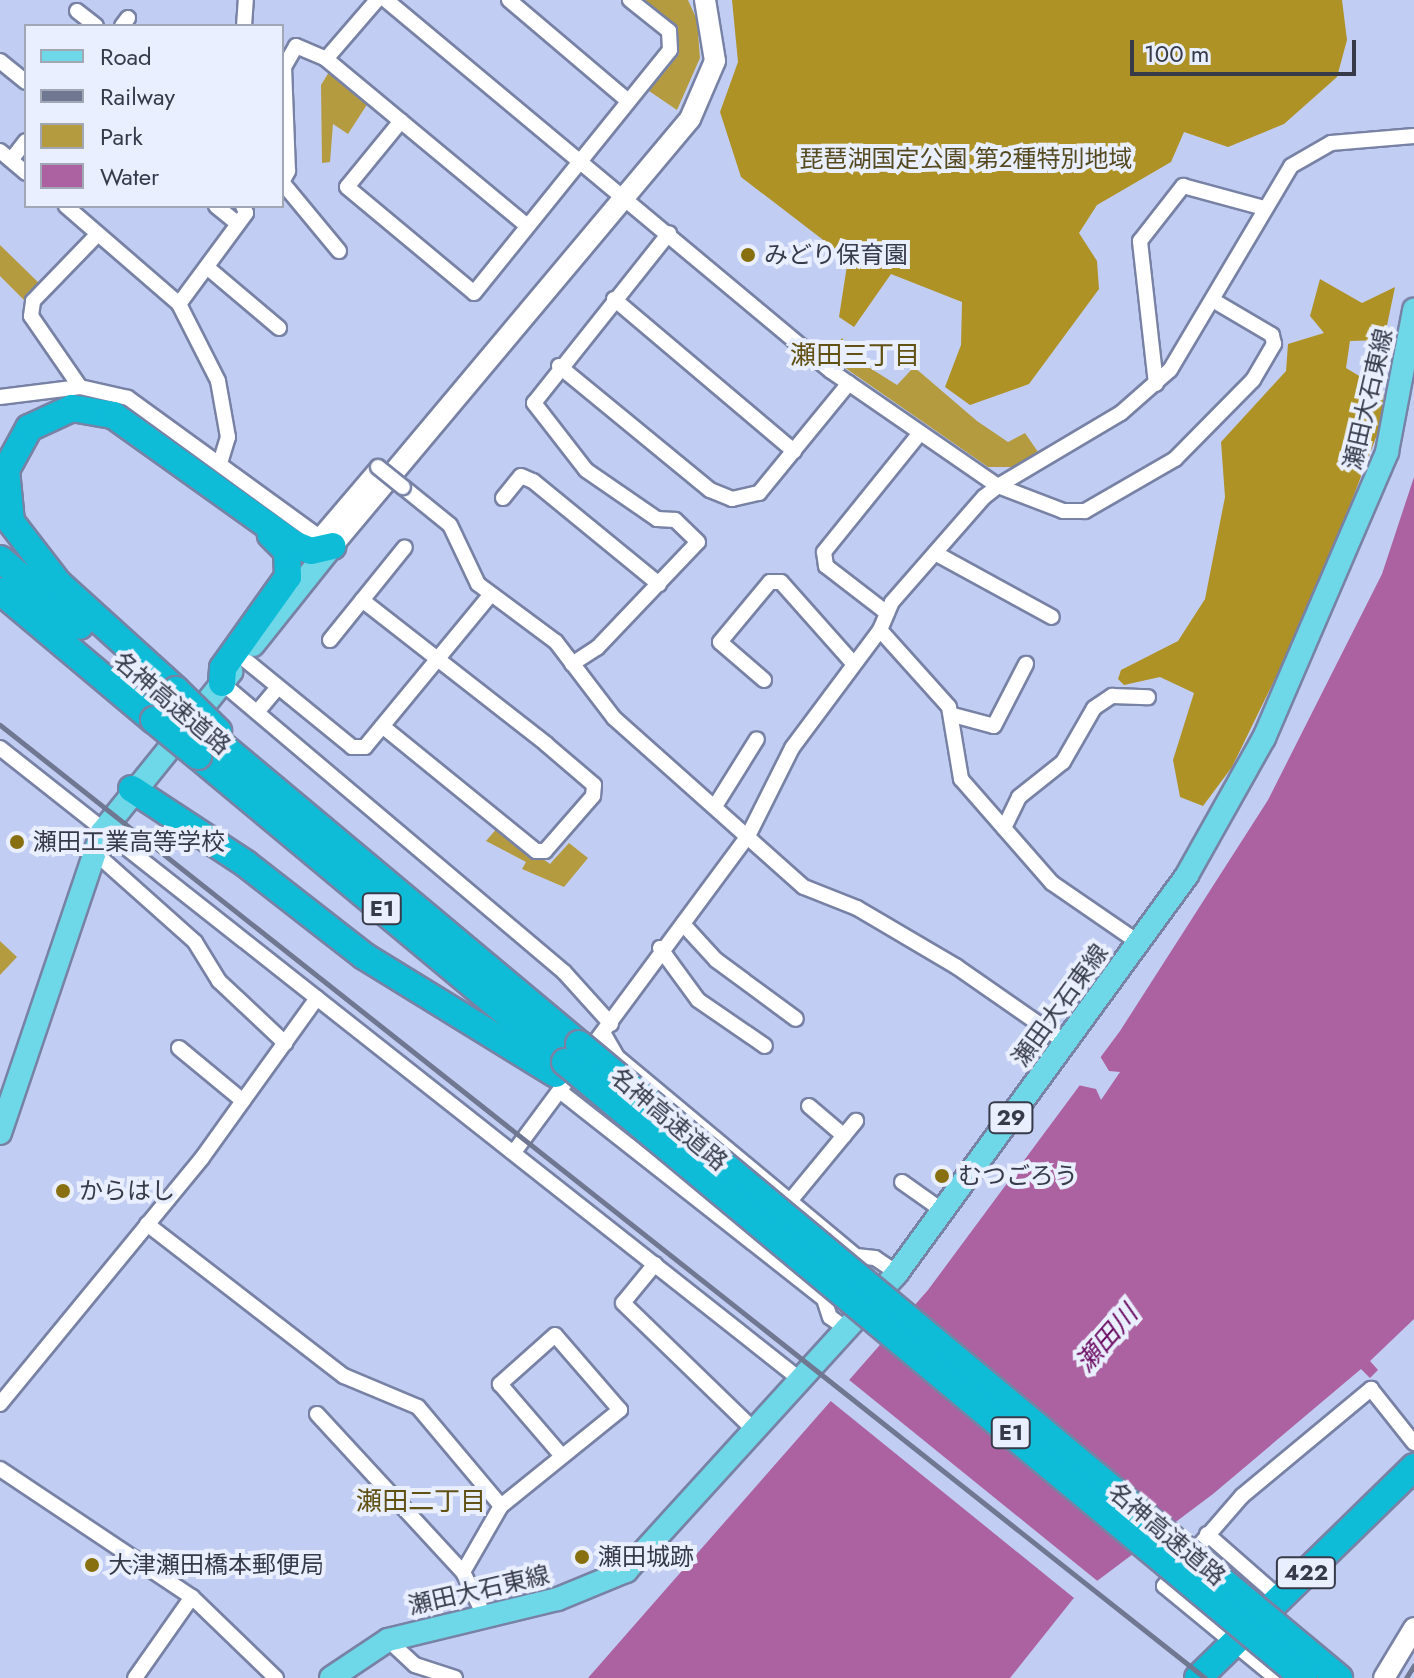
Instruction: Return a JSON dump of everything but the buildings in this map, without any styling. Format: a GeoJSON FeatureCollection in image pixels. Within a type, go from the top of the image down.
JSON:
{"type":"FeatureCollection","features":[{"type":"Feature","properties":{"kind":"highway"},"geometry":{"type":"LineString","coordinates":[[166,703],[28,549],[4,498],[11,453],[53,414],[103,412],[130,423],[250,515],[287,551],[288,577],[223,668],[222,683]]}},
{"type":"Feature","properties":{"kind":"highway"},"geometry":{"type":"LineString","coordinates":[[250,515],[311,551],[326,541]]}},
{"type":"Feature","properties":{"kind":"highway","name":"名神高速道路"},"geometry":{"type":"LineString","coordinates":[[0,559],[210,742],[565,1068],[793,1251],[1304,1678]]}},
{"type":"Feature","properties":{"kind":"highway","name":"名神高速道路"},"geometry":{"type":"LineString","coordinates":[[0,591],[166,703]]}},
{"type":"Feature","properties":{"kind":"highway","name":"名神高速道路"},"geometry":{"type":"LineString","coordinates":[[210,742],[294,806],[565,1068],[1339,1678]]}},
{"type":"Feature","properties":{"kind":"highway"},"geometry":{"type":"LineString","coordinates":[[132,789],[246,864],[364,956],[565,1068]]}},
{"type":"Feature","properties":{"kind":"highway","name":"422"},"geometry":{"type":"LineString","coordinates":[[1198,1678],[1414,1467]]}},
{"type":"Feature","properties":{"kind":"main road","name":"瀬田大石東線"},"geometry":{"type":"LineString","coordinates":[[331,1678],[388,1640],[585,1591],[626,1571],[756,1432],[897,1273],[1138,942],[1239,784],[1338,575],[1387,452],[1414,310]]}},
{"type":"Feature","properties":{"kind":"main road"},"geometry":{"type":"LineString","coordinates":[[0,1133],[97,842],[132,789],[243,658],[326,541]]}},
{"type":"Feature","properties":{"kind":"street"},"geometry":{"type":"LineString","coordinates":[[244,24],[246,0]]}},
{"type":"Feature","properties":{"kind":"street"},"geometry":{"type":"LineString","coordinates":[[326,59],[377,0]]}},
{"type":"Feature","properties":{"kind":"street"},"geometry":{"type":"LineString","coordinates":[[386,0],[849,383],[998,486],[1076,513],[1175,459],[1231,405],[1274,344],[1272,335],[1216,302]]}},
{"type":"Feature","properties":{"kind":"street"},"geometry":{"type":"LineString","coordinates":[[509,0],[628,101]]}},
{"type":"Feature","properties":{"kind":"street"},"geometry":{"type":"LineString","coordinates":[[401,121],[347,187],[474,293],[670,50],[669,31],[630,0]]}},
{"type":"Feature","properties":{"kind":"street"},"geometry":{"type":"LineString","coordinates":[[326,541],[690,119],[711,80],[716,37],[705,0]]}},
{"type":"Feature","properties":{"kind":"street"},"geometry":{"type":"LineString","coordinates":[[77,11],[93,24]]}},
{"type":"Feature","properties":{"kind":"street"},"geometry":{"type":"LineString","coordinates":[[284,178],[288,171],[288,53],[307,47],[326,59],[527,226]]}},
{"type":"Feature","properties":{"kind":"street"},"geometry":{"type":"LineString","coordinates":[[0,61],[24,80]]}},
{"type":"Feature","properties":{"kind":"street"},"geometry":{"type":"LineString","coordinates":[[514,1152],[565,1068],[608,1030],[660,948],[683,924],[748,836],[792,748],[880,630],[887,613],[935,553],[998,486],[1156,384],[1216,302],[1264,208],[1291,166],[1314,151],[1351,139],[1414,136]]}},
{"type":"Feature","properties":{"kind":"street"},"geometry":{"type":"LineString","coordinates":[[24,142],[5,155],[24,171]]}},
{"type":"Feature","properties":{"kind":"street"},"geometry":{"type":"LineString","coordinates":[[284,184],[339,251]]}},
{"type":"Feature","properties":{"kind":"street"},"geometry":{"type":"LineString","coordinates":[[1156,384],[1140,241],[1183,186],[1264,208]]}},
{"type":"Feature","properties":{"kind":"street"},"geometry":{"type":"LineString","coordinates":[[68,208],[179,304],[218,381],[228,437],[221,460]]}},
{"type":"Feature","properties":{"kind":"street"},"geometry":{"type":"LineString","coordinates":[[179,304],[208,268],[245,212]]}},
{"type":"Feature","properties":{"kind":"street"},"geometry":{"type":"LineString","coordinates":[[572,664],[597,648],[659,584],[697,536],[599,481],[536,414],[534,403],[559,366],[669,233]]}},
{"type":"Feature","properties":{"kind":"street"},"geometry":{"type":"LineString","coordinates":[[80,387],[31,316],[33,301],[98,234]]}},
{"type":"Feature","properties":{"kind":"street"},"geometry":{"type":"LineString","coordinates":[[208,268],[279,328]]}},
{"type":"Feature","properties":{"kind":"street"},"geometry":{"type":"LineString","coordinates":[[614,299],[794,451]]}},
{"type":"Feature","properties":{"kind":"street"},"geometry":{"type":"LineString","coordinates":[[559,366],[710,490],[732,499],[759,493],[849,383]]}},
{"type":"Feature","properties":{"kind":"street"},"geometry":{"type":"LineString","coordinates":[[0,397],[80,387],[146,406],[326,541]]}},
{"type":"Feature","properties":{"kind":"street"},"geometry":{"type":"LineString","coordinates":[[887,613],[826,566],[824,552],[920,433]]}},
{"type":"Feature","properties":{"kind":"street"},"geometry":{"type":"LineString","coordinates":[[326,541],[378,467],[450,525],[468,568],[491,594],[556,642],[614,718],[717,803],[748,836],[816,896],[857,908],[957,967],[1065,1042]]}},
{"type":"Feature","properties":{"kind":"street"},"geometry":{"type":"LineString","coordinates":[[503,498],[521,476],[533,481],[659,584]]}},
{"type":"Feature","properties":{"kind":"street"},"geometry":{"type":"LineString","coordinates":[[330,640],[405,547]]}},
{"type":"Feature","properties":{"kind":"street"},"geometry":{"type":"LineString","coordinates":[[935,553],[1052,617]]}},
{"type":"Feature","properties":{"kind":"street"},"geometry":{"type":"LineString","coordinates":[[764,680],[720,642],[770,582],[781,582],[853,663]]}},
{"type":"Feature","properties":{"kind":"street"},"geometry":{"type":"LineString","coordinates":[[243,658],[352,747],[365,747],[491,594]]}},
{"type":"Feature","properties":{"kind":"street"},"geometry":{"type":"LineString","coordinates":[[362,600],[594,785],[593,796],[545,851],[536,851],[382,726]]}},
{"type":"Feature","properties":{"kind":"street"},"geometry":{"type":"LineString","coordinates":[[880,630],[953,715],[994,726],[1026,664]]}},
{"type":"Feature","properties":{"kind":"street"},"geometry":{"type":"LineString","coordinates":[[222,683],[564,972],[608,1030],[617,1057],[856,1256],[897,1273]]}},
{"type":"Feature","properties":{"kind":"street"},"geometry":{"type":"LineString","coordinates":[[258,711],[278,687]]}},
{"type":"Feature","properties":{"kind":"street"},"geometry":{"type":"LineString","coordinates":[[1004,828],[1019,797],[1063,762],[1094,708],[1112,696],[1148,697]]}},
{"type":"Feature","properties":{"kind":"street"},"geometry":{"type":"LineString","coordinates":[[953,715],[958,772],[1066,895],[1138,942]]}},
{"type":"Feature","properties":{"kind":"street"},"geometry":{"type":"LineString","coordinates":[[717,803],[757,739]]}},
{"type":"Feature","properties":{"kind":"street"},"geometry":{"type":"LineString","coordinates":[[0,748],[195,942],[219,981],[285,1043]]}},
{"type":"Feature","properties":{"kind":"street"},"geometry":{"type":"LineString","coordinates":[[97,842],[317,998],[802,1381]]}},
{"type":"Feature","properties":{"kind":"street"},"geometry":{"type":"LineString","coordinates":[[683,924],[716,960],[796,1019]]}},
{"type":"Feature","properties":{"kind":"street"},"geometry":{"type":"LineString","coordinates":[[660,948],[687,989],[719,1021],[759,1046]]}},
{"type":"Feature","properties":{"kind":"street"},"geometry":{"type":"LineString","coordinates":[[0,1404],[147,1224],[243,1101],[317,998]]}},
{"type":"Feature","properties":{"kind":"street"},"geometry":{"type":"LineString","coordinates":[[179,1048],[243,1101]]}},
{"type":"Feature","properties":{"kind":"street"},"geometry":{"type":"LineString","coordinates":[[565,1068],[824,1299],[830,1317],[848,1330]]}},
{"type":"Feature","properties":{"kind":"street"},"geometry":{"type":"LineString","coordinates":[[809,1106],[844,1136]]}},
{"type":"Feature","properties":{"kind":"street"},"geometry":{"type":"LineString","coordinates":[[790,1201],[856,1121]]}},
{"type":"Feature","properties":{"kind":"street"},"geometry":{"type":"LineString","coordinates":[[902,1182],[943,1211]]}},
{"type":"Feature","properties":{"kind":"street"},"geometry":{"type":"LineString","coordinates":[[147,1224],[344,1376],[418,1407],[501,1506]]}},
{"type":"Feature","properties":{"kind":"street"},"geometry":{"type":"LineString","coordinates":[[655,1264],[623,1303],[756,1432]]}},
{"type":"Feature","properties":{"kind":"street"},"geometry":{"type":"LineString","coordinates":[[463,1572],[501,1506],[620,1410],[555,1335],[500,1384],[561,1455]]}},
{"type":"Feature","properties":{"kind":"street"},"geometry":{"type":"LineString","coordinates":[[1276,1678],[1164,1586],[1242,1496],[1371,1389],[1414,1443]]}},
{"type":"Feature","properties":{"kind":"street"},"geometry":{"type":"LineString","coordinates":[[317,1414],[463,1572],[484,1615]]}},
{"type":"Feature","properties":{"kind":"street"},"geometry":{"type":"LineString","coordinates":[[0,1469],[192,1597],[276,1678]]}},
{"type":"Feature","properties":{"kind":"street"},"geometry":{"type":"LineString","coordinates":[[1207,1534],[1280,1598]]}},
{"type":"Feature","properties":{"kind":"street"},"geometry":{"type":"LineString","coordinates":[[135,1678],[192,1597]]}},
{"type":"Feature","properties":{"kind":"street"},"geometry":{"type":"LineString","coordinates":[[1384,1678],[1414,1628]]}},
{"type":"Feature","properties":{"kind":"street"},"geometry":{"type":"LineString","coordinates":[[388,1640],[415,1665],[455,1678]]}},
{"type":"Feature","properties":{"kind":"green space"},"geometry":{"type":"Polygon","coordinates":[[[641,0],[688,0],[697,20],[700,58],[677,110],[649,91],[679,54],[677,29],[641,0]]]}},
{"type":"Feature","properties":{"kind":"green space","name":"琵琶湖国定公園 第2種特別地域"},"geometry":{"type":"Polygon","coordinates":[[[732,0],[1342,0],[1347,40],[1337,77],[1284,124],[1228,147],[1184,132],[1171,162],[1097,205],[1079,233],[1097,261],[1099,289],[1029,384],[970,405],[945,387],[961,345],[962,302],[891,274],[854,327],[839,317],[848,259],[741,177],[720,112],[738,62],[732,0]]]}},
{"type":"Feature","properties":{"kind":"green space"},"geometry":{"type":"Polygon","coordinates":[[[329,72],[368,103],[348,134],[333,124],[330,162],[322,163],[321,85],[329,72]]]}},
{"type":"Feature","properties":{"kind":"green space"},"geometry":{"type":"Polygon","coordinates":[[[0,245],[41,285],[25,301],[0,276],[0,245]]]}},
{"type":"Feature","properties":{"kind":"green space"},"geometry":{"type":"Polygon","coordinates":[[[1320,279],[1362,303],[1395,287],[1384,340],[1350,341],[1346,368],[1384,391],[1380,427],[1314,599],[1232,767],[1203,806],[1180,797],[1173,760],[1194,693],[1160,677],[1124,685],[1118,679],[1121,670],[1178,641],[1205,599],[1225,497],[1221,442],[1286,371],[1288,344],[1324,333],[1310,316],[1320,279]]]}},
{"type":"Feature","properties":{"kind":"green space"},"geometry":{"type":"Polygon","coordinates":[[[842,338],[862,363],[897,385],[914,367],[977,421],[1008,442],[1025,433],[1038,452],[1013,467],[988,467],[828,356],[842,338]]]}},
{"type":"Feature","properties":{"kind":"green space"},"geometry":{"type":"Polygon","coordinates":[[[498,827],[550,864],[569,843],[588,858],[564,887],[522,869],[526,862],[486,841],[498,827]]]}},
{"type":"Feature","properties":{"kind":"green space"},"geometry":{"type":"Polygon","coordinates":[[[0,941],[17,957],[0,975],[0,941]]]}},
{"type":"Feature","properties":{"kind":"water","name":"瀬田川"},"geometry":{"type":"Polygon","coordinates":[[[1414,477],[1414,1319],[1370,1361],[1378,1370],[1370,1378],[1361,1369],[1213,1494],[1073,1599],[1010,1678],[588,1678],[928,1290],[1120,1031],[1268,800],[1382,574],[1414,477]]]}},
{"type":"Feature","properties":{"kind":"pier"},"geometry":{"type":"Polygon","coordinates":[[[1100,1056],[1109,1071],[1120,1072],[1101,1100],[1096,1089],[1078,1085],[1100,1056]]]}},
{"type":"Feature","properties":{"kind":"pier"},"geometry":{"type":"Polygon","coordinates":[[[848,1379],[1102,1585],[1085,1607],[830,1401],[848,1379]]]}},
{"type":"Feature","properties":{"kind":"railway"},"geometry":{"type":"LineString","coordinates":[[0,725],[1205,1678]]}},
{"type":"Feature","properties":{"kind":"railway"},"geometry":{"type":"LineString","coordinates":[[1406,1678],[1414,1665]]}},
{"type":"Feature","properties":{"kind":"place","name":"みどり保育園"},"geometry":{"type":"Point","coordinates":[748,255]}},
{"type":"Feature","properties":{"kind":"place","name":"瀬田工業高等学校"},"geometry":{"type":"Point","coordinates":[17,842]}},
{"type":"Feature","properties":{"kind":"place","name":"むつごろう"},"geometry":{"type":"Point","coordinates":[942,1176]}},
{"type":"Feature","properties":{"kind":"place","name":"からはし"},"geometry":{"type":"Point","coordinates":[63,1191]}},
{"type":"Feature","properties":{"kind":"place","name":"瀬田城跡"},"geometry":{"type":"Point","coordinates":[582,1557]}},
{"type":"Feature","properties":{"kind":"place","name":"大津瀬田橋本郵便局"},"geometry":{"type":"Point","coordinates":[92,1565]}},
{"type":"Feature","properties":{"kind":"district","name":"瀬田三丁目"},"geometry":{"type":"Point","coordinates":[855,356]}},
{"type":"Feature","properties":{"kind":"district","name":"瀬田二丁目"},"geometry":{"type":"Point","coordinates":[421,1502]}}]}
